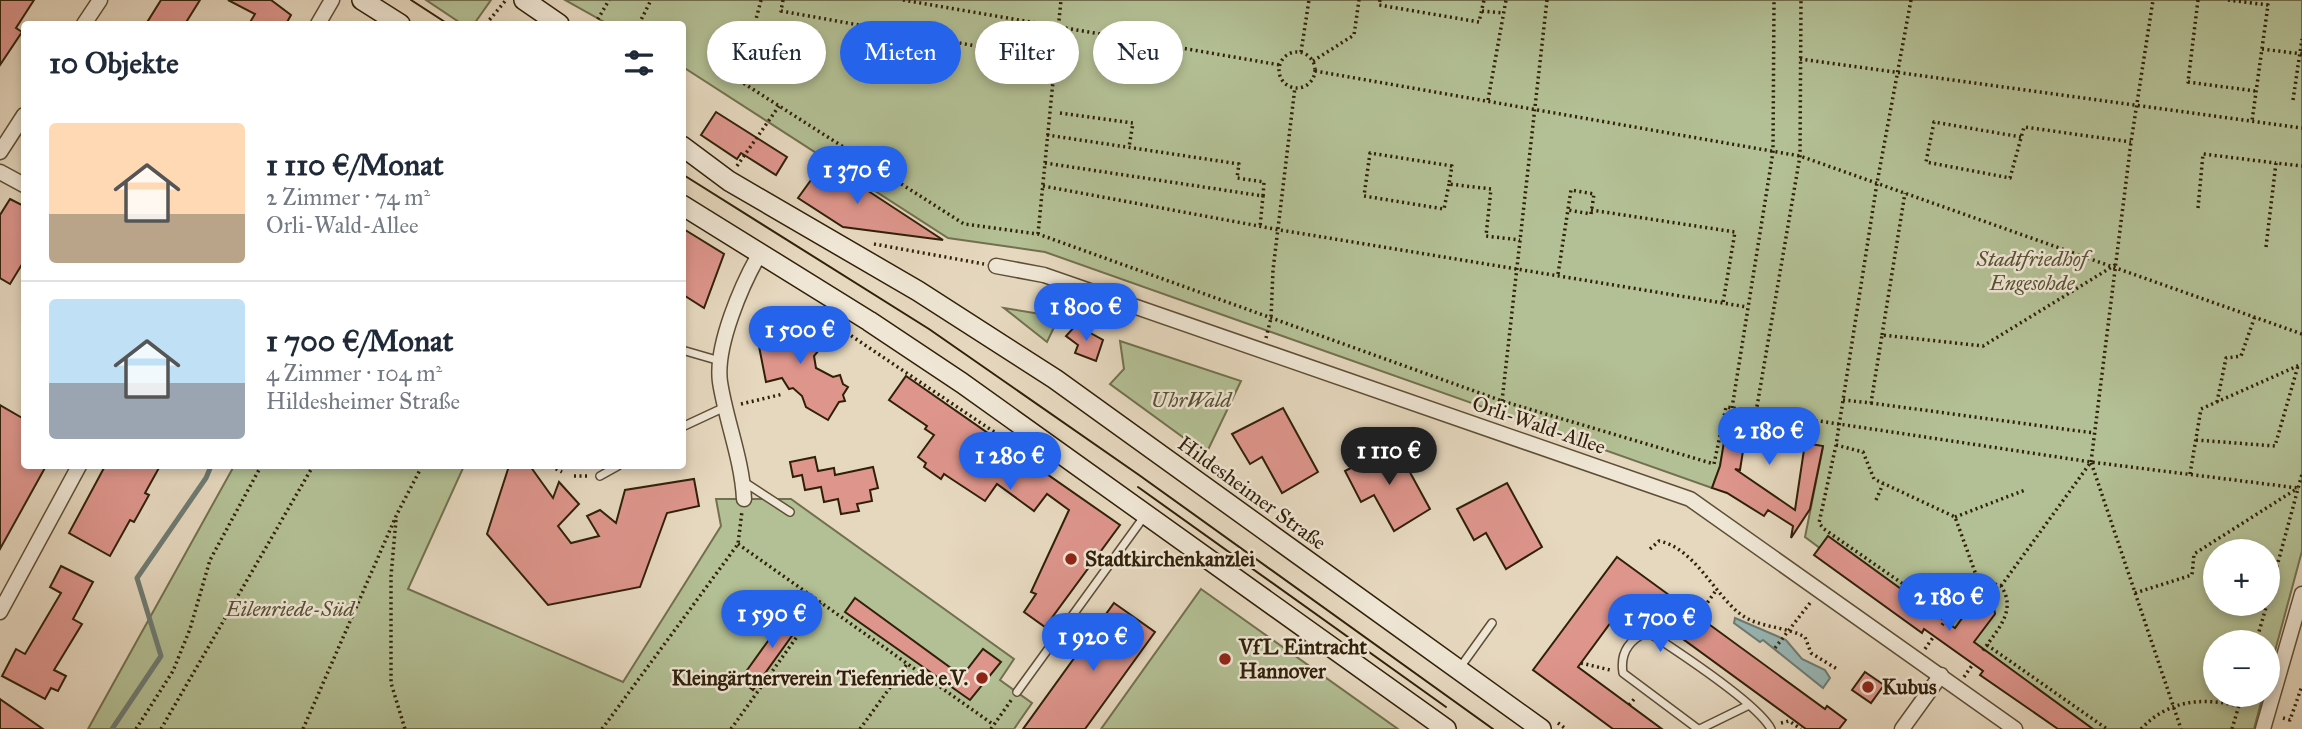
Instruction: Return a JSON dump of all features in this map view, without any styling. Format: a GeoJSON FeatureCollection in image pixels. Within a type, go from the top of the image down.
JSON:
{"type":"FeatureCollection","features":[{"type":"Feature","properties":{"kind":"main road"},"geometry":{"type":"LineString","coordinates":[[362,0],[395,21]]}},
{"type":"Feature","properties":{"kind":"main road"},"geometry":{"type":"LineString","coordinates":[[524,0],[555,21]]}},
{"type":"Feature","properties":{"kind":"main road","name":"Hildesheimer Straße"},"geometry":{"type":"LineString","coordinates":[[686,149],[729,181],[918,291],[1055,379],[1541,729]]}},
{"type":"Feature","properties":{"kind":"main road"},"geometry":{"type":"LineString","coordinates":[[686,207],[952,376],[1446,729]]}},
{"type":"Feature","properties":{"kind":"street"},"geometry":{"type":"LineString","coordinates":[[86,21],[100,0]]}},
{"type":"Feature","properties":{"kind":"street"},"geometry":{"type":"LineString","coordinates":[[320,21],[332,0]]}},
{"type":"Feature","properties":{"kind":"street"},"geometry":{"type":"LineString","coordinates":[[0,152],[21,120]]}},
{"type":"Feature","properties":{"kind":"street"},"geometry":{"type":"LineString","coordinates":[[0,172],[21,184]]}},
{"type":"Feature","properties":{"kind":"street"},"geometry":{"type":"LineString","coordinates":[[744,499],[720,361],[741,291],[761,253]]}},
{"type":"Feature","properties":{"kind":"street","name":"Orli-Wald-Allee"},"geometry":{"type":"LineString","coordinates":[[996,266],[1044,275],[1690,499],[2015,729]]}},
{"type":"Feature","properties":{"kind":"street"},"geometry":{"type":"LineString","coordinates":[[0,612],[77,469]]}},
{"type":"Feature","properties":{"kind":"street"},"geometry":{"type":"LineString","coordinates":[[2263,729],[2302,594]]}},
{"type":"Feature","properties":{"kind":"street"},"geometry":{"type":"LineString","coordinates":[[1902,729],[1941,675]]}},
{"type":"Feature","properties":{"kind":"lane"},"geometry":{"type":"LineString","coordinates":[[686,351],[720,361]]}},
{"type":"Feature","properties":{"kind":"lane"},"geometry":{"type":"LineString","coordinates":[[686,425],[726,407]]}},
{"type":"Feature","properties":{"kind":"lane"},"geometry":{"type":"LineString","coordinates":[[600,476],[613,469]]}},
{"type":"Feature","properties":{"kind":"lane"},"geometry":{"type":"LineString","coordinates":[[743,481],[790,512]]}},
{"type":"Feature","properties":{"kind":"lane"},"geometry":{"type":"LineString","coordinates":[[1017,692],[1146,513]]}},
{"type":"Feature","properties":{"kind":"lane"},"geometry":{"type":"LineString","coordinates":[[1459,670],[1492,623]]}},
{"type":"Feature","properties":{"kind":"lane"},"geometry":{"type":"LineString","coordinates":[[1747,706],[1699,729],[1623,673],[1621,661],[1634,638],[1645,632],[1725,686],[1747,706],[1770,727]]}},
{"type":"Feature","properties":{"kind":"path"},"geometry":{"type":"LineString","coordinates":[[488,21],[506,0]]}},
{"type":"Feature","properties":{"kind":"path"},"geometry":{"type":"LineString","coordinates":[[597,21],[609,0]]}},
{"type":"Feature","properties":{"kind":"path"},"geometry":{"type":"LineString","coordinates":[[640,21],[651,0]]}},
{"type":"Feature","properties":{"kind":"path"},"geometry":{"type":"LineString","coordinates":[[761,0],[740,81],[964,225],[1038,234],[1502,401],[1714,464],[1727,407],[2091,462],[2298,488]]}},
{"type":"Feature","properties":{"kind":"path"},"geometry":{"type":"LineString","coordinates":[[783,0],[781,11],[975,46]]}},
{"type":"Feature","properties":{"kind":"path"},"geometry":{"type":"LineString","coordinates":[[903,0],[1018,21]]}},
{"type":"Feature","properties":{"kind":"path"},"geometry":{"type":"LineString","coordinates":[[1058,21],[1061,0]]}},
{"type":"Feature","properties":{"kind":"path"},"geometry":{"type":"LineString","coordinates":[[1301,52],[1309,0]]}},
{"type":"Feature","properties":{"kind":"path"},"geometry":{"type":"LineString","coordinates":[[1313,61],[1354,35],[1359,0]]}},
{"type":"Feature","properties":{"kind":"path"},"geometry":{"type":"LineString","coordinates":[[1380,0],[1378,5],[1479,22],[1485,0]]}},
{"type":"Feature","properties":{"kind":"path"},"geometry":{"type":"LineString","coordinates":[[1488,100],[1506,0]]}},
{"type":"Feature","properties":{"kind":"path"},"geometry":{"type":"LineString","coordinates":[[1502,401],[1547,0]]}},
{"type":"Feature","properties":{"kind":"path"},"geometry":{"type":"LineString","coordinates":[[1732,408],[1773,152],[1774,0]]}},
{"type":"Feature","properties":{"kind":"path"},"geometry":{"type":"LineString","coordinates":[[1756,412],[1800,156],[1801,0]]}},
{"type":"Feature","properties":{"kind":"path"},"geometry":{"type":"LineString","coordinates":[[1911,0],[1877,183],[1836,445],[1819,523],[1949,616]]}},
{"type":"Feature","properties":{"kind":"path"},"geometry":{"type":"LineString","coordinates":[[2153,0],[2131,142],[2091,462],[2181,729]]}},
{"type":"Feature","properties":{"kind":"path"},"geometry":{"type":"LineString","coordinates":[[2198,0],[2188,82],[2255,92]]}},
{"type":"Feature","properties":{"kind":"path"},"geometry":{"type":"LineString","coordinates":[[2228,0],[2268,5],[2252,121]]}},
{"type":"Feature","properties":{"kind":"path"},"geometry":{"type":"LineString","coordinates":[[1482,11],[1504,13]]}},
{"type":"Feature","properties":{"kind":"path"},"geometry":{"type":"LineString","coordinates":[[1079,32],[1280,65]]}},
{"type":"Feature","properties":{"kind":"path"},"geometry":{"type":"LineString","coordinates":[[2293,100],[2302,39]]}},
{"type":"Feature","properties":{"kind":"path"},"geometry":{"type":"LineString","coordinates":[[2262,49],[2301,54]]}},
{"type":"Feature","properties":{"kind":"path"},"geometry":{"type":"LineString","coordinates":[[1301,52],[1313,61],[1315,71],[1309,83],[1295,87],[1281,77],[1280,65],[1291,53],[1301,52]]}},
{"type":"Feature","properties":{"kind":"path"},"geometry":{"type":"LineString","coordinates":[[1800,59],[1899,70],[2302,128]]}},
{"type":"Feature","properties":{"kind":"path"},"geometry":{"type":"LineString","coordinates":[[1315,71],[1800,156],[2115,265],[2302,334]]}},
{"type":"Feature","properties":{"kind":"path"},"geometry":{"type":"LineString","coordinates":[[1038,234],[1052,84]]}},
{"type":"Feature","properties":{"kind":"path"},"geometry":{"type":"LineString","coordinates":[[1262,351],[1271,318],[1273,270],[1295,87]]}},
{"type":"Feature","properties":{"kind":"path"},"geometry":{"type":"LineString","coordinates":[[736,168],[779,106]]}},
{"type":"Feature","properties":{"kind":"path"},"geometry":{"type":"LineString","coordinates":[[1060,113],[1133,123],[1129,147]]}},
{"type":"Feature","properties":{"kind":"path"},"geometry":{"type":"LineString","coordinates":[[2021,137],[1934,122],[1926,162],[2010,178],[2024,127],[2131,142]]}},
{"type":"Feature","properties":{"kind":"path"},"geometry":{"type":"LineString","coordinates":[[1047,135],[1239,164],[1237,178],[1264,182],[1260,227]]}},
{"type":"Feature","properties":{"kind":"path"},"geometry":{"type":"LineString","coordinates":[[1370,153],[1452,166],[1449,184],[1444,209],[1364,196],[1370,153]]}},
{"type":"Feature","properties":{"kind":"path"},"geometry":{"type":"LineString","coordinates":[[2198,208],[2203,155],[2302,166]]}},
{"type":"Feature","properties":{"kind":"path"},"geometry":{"type":"LineString","coordinates":[[1045,163],[1263,196]]}},
{"type":"Feature","properties":{"kind":"path"},"geometry":{"type":"LineString","coordinates":[[2266,247],[2276,163]]}},
{"type":"Feature","properties":{"kind":"path"},"geometry":{"type":"LineString","coordinates":[[1449,184],[1492,189],[1486,236],[1520,240]]}},
{"type":"Feature","properties":{"kind":"path"},"geometry":{"type":"LineString","coordinates":[[1042,186],[1260,227],[1517,267],[1747,307]]}},
{"type":"Feature","properties":{"kind":"path"},"geometry":{"type":"LineString","coordinates":[[1558,274],[1571,190],[1594,194],[1591,214],[1568,210]]}},
{"type":"Feature","properties":{"kind":"path"},"geometry":{"type":"LineString","coordinates":[[1871,403],[1905,193]]}},
{"type":"Feature","properties":{"kind":"path"},"geometry":{"type":"LineString","coordinates":[[1591,210],[1735,232],[1723,303]]}},
{"type":"Feature","properties":{"kind":"path"},"geometry":{"type":"LineString","coordinates":[[844,248],[850,239],[996,266]]}},
{"type":"Feature","properties":{"kind":"path"},"geometry":{"type":"LineString","coordinates":[[1882,335],[1983,346],[2115,265]]}},
{"type":"Feature","properties":{"kind":"path"},"geometry":{"type":"LineString","coordinates":[[809,307],[1031,457]]}},
{"type":"Feature","properties":{"kind":"path"},"geometry":{"type":"LineString","coordinates":[[2217,402],[2226,358],[2241,356],[2255,316]]}},
{"type":"Feature","properties":{"kind":"path"},"geometry":{"type":"LineString","coordinates":[[2190,474],[2201,410],[2300,365]]}},
{"type":"Feature","properties":{"kind":"path"},"geometry":{"type":"LineString","coordinates":[[2196,440],[2275,446],[2300,365]]}},
{"type":"Feature","properties":{"kind":"path"},"geometry":{"type":"LineString","coordinates":[[726,407],[783,394]]}},
{"type":"Feature","properties":{"kind":"path"},"geometry":{"type":"LineString","coordinates":[[1843,400],[2095,433]]}},
{"type":"Feature","properties":{"kind":"path"},"geometry":{"type":"LineString","coordinates":[[1836,445],[1863,452],[1874,479],[1955,517],[1979,583]]}},
{"type":"Feature","properties":{"kind":"path"},"geometry":{"type":"LineString","coordinates":[[2001,586],[2091,462]]}},
{"type":"Feature","properties":{"kind":"path"},"geometry":{"type":"LineString","coordinates":[[136,729],[173,671],[190,629],[210,560],[259,469]]}},
{"type":"Feature","properties":{"kind":"path"},"geometry":{"type":"LineString","coordinates":[[161,729],[311,469]]}},
{"type":"Feature","properties":{"kind":"path"},"geometry":{"type":"LineString","coordinates":[[303,729],[397,514],[420,469]]}},
{"type":"Feature","properties":{"kind":"path"},"geometry":{"type":"LineString","coordinates":[[556,469],[562,472]]}},
{"type":"Feature","properties":{"kind":"path"},"geometry":{"type":"LineString","coordinates":[[2280,555],[2302,474]]}},
{"type":"Feature","properties":{"kind":"path"},"geometry":{"type":"LineString","coordinates":[[1876,500],[1883,484]]}},
{"type":"Feature","properties":{"kind":"path"},"geometry":{"type":"LineString","coordinates":[[2135,593],[2192,575],[2194,554],[2298,488]]}},
{"type":"Feature","properties":{"kind":"path"},"geometry":{"type":"LineString","coordinates":[[1955,517],[2025,490]]}},
{"type":"Feature","properties":{"kind":"path"},"geometry":{"type":"LineString","coordinates":[[601,729],[738,544],[744,499]]}},
{"type":"Feature","properties":{"kind":"path"},"geometry":{"type":"LineString","coordinates":[[397,514],[391,576],[391,683],[405,729]]}},
{"type":"Feature","properties":{"kind":"path"},"geometry":{"type":"LineString","coordinates":[[1650,549],[1659,541],[1670,543],[1718,588],[1739,614],[1805,637],[1811,653],[1837,669]]}},
{"type":"Feature","properties":{"kind":"path"},"geometry":{"type":"LineString","coordinates":[[738,544],[992,727],[1017,692]]}},
{"type":"Feature","properties":{"kind":"path"},"geometry":{"type":"LineString","coordinates":[[1942,625],[1966,592],[1979,583],[1991,582],[2001,586],[2008,605],[2005,619],[1982,652]]}},
{"type":"Feature","properties":{"kind":"path"},"geometry":{"type":"LineString","coordinates":[[1698,616],[1718,588]]}},
{"type":"Feature","properties":{"kind":"path"},"geometry":{"type":"LineString","coordinates":[[1775,649],[1820,590]]}},
{"type":"Feature","properties":{"kind":"path"},"geometry":{"type":"LineString","coordinates":[[731,729],[821,603]]}},
{"type":"Feature","properties":{"kind":"path"},"geometry":{"type":"LineString","coordinates":[[1619,612],[1634,638]]}},
{"type":"Feature","properties":{"kind":"path"},"geometry":{"type":"LineString","coordinates":[[1987,645],[2107,729]]}},
{"type":"Feature","properties":{"kind":"path"},"geometry":{"type":"LineString","coordinates":[[1581,663],[1623,673]]}},
{"type":"Feature","properties":{"kind":"path"},"geometry":{"type":"LineString","coordinates":[[860,729],[907,664]]}},
{"type":"Feature","properties":{"kind":"path"},"geometry":{"type":"LineString","coordinates":[[2267,714],[2290,720],[2302,686]]}},
{"type":"Feature","properties":{"kind":"path"},"geometry":{"type":"LineString","coordinates":[[2141,729],[2160,712],[2173,706],[2196,700],[2203,701]]}},
{"type":"Feature","properties":{"kind":"path"},"geometry":{"type":"LineString","coordinates":[[2232,729],[2239,707]]}},
{"type":"Feature","properties":{"kind":"path"},"geometry":{"type":"LineString","coordinates":[[1770,727],[1790,719],[1801,729]]}},
{"type":"Feature","properties":{"kind":"green space"},"geometry":{"type":"Polygon","coordinates":[[[426,0],[491,0],[476,21],[458,21],[426,0]]]}},
{"type":"Feature","properties":{"kind":"green space","name":"Stadtfriedhof Engesohde"},"geometry":{"type":"Polygon","coordinates":[[[565,0],[2302,0],[2302,551],[2280,633],[2280,630],[2203,630],[2203,707],[2260,707],[2254,729],[2064,729],[1805,537],[1823,447],[1813,444],[1815,431],[1730,412],[1720,466],[1712,488],[1045,252],[948,238],[709,84],[826,84],[826,21],[707,21],[707,82],[686,69],[686,21],[603,21],[565,0]]]}},
{"type":"Feature","properties":{"kind":"green space"},"geometry":{"type":"Polygon","coordinates":[[[1004,308],[1059,317],[1047,342],[1004,308]]]}},
{"type":"Feature","properties":{"kind":"green space","name":"UhrWald"},"geometry":{"type":"Polygon","coordinates":[[[1120,341],[1241,381],[1206,454],[1110,384],[1124,369],[1120,341]]]}},
{"type":"Feature","properties":{"kind":"green space","name":"Eilenriede-Süd"},"geometry":{"type":"Polygon","coordinates":[[[232,469],[463,469],[408,589],[623,682],[721,526],[716,499],[791,499],[1014,659],[1000,680],[1032,703],[1014,729],[88,729],[232,469]]]}},
{"type":"Feature","properties":{"kind":"green space","name":"VfL Eintracht Hannover"},"geometry":{"type":"Polygon","coordinates":[[[1201,589],[1398,729],[1101,729],[1201,589]]]}},
{"type":"Feature","properties":{"kind":"water"},"geometry":{"type":"Polygon","coordinates":[[[1735,618],[1786,640],[1802,659],[1825,670],[1830,678],[1823,688],[1763,640],[1760,642],[1734,623],[1735,618]]]}},
{"type":"Feature","properties":{"kind":"building"},"geometry":{"type":"Polygon","coordinates":[[[0,0],[34,0],[16,28],[21,34],[0,65],[0,0]]]}},
{"type":"Feature","properties":{"kind":"building"},"geometry":{"type":"Polygon","coordinates":[[[161,0],[200,0],[187,21],[148,21],[161,0]]]}},
{"type":"Feature","properties":{"kind":"building"},"geometry":{"type":"Polygon","coordinates":[[[228,0],[271,0],[291,15],[288,21],[251,21],[255,14],[228,0]]]}},
{"type":"Feature","properties":{"kind":"building"},"geometry":{"type":"Polygon","coordinates":[[[716,112],[787,157],[776,175],[741,153],[737,159],[701,135],[716,112]]]}},
{"type":"Feature","properties":{"kind":"building"},"geometry":{"type":"Polygon","coordinates":[[[824,162],[943,240],[843,227],[798,198],[824,162]]]}},
{"type":"Feature","properties":{"kind":"building"},"geometry":{"type":"Polygon","coordinates":[[[10,199],[21,204],[21,266],[10,284],[0,278],[0,215],[10,199]]]}},
{"type":"Feature","properties":{"kind":"building"},"geometry":{"type":"Polygon","coordinates":[[[686,230],[724,254],[704,308],[686,297],[686,230]]]}},
{"type":"Feature","properties":{"kind":"building"},"geometry":{"type":"Polygon","coordinates":[[[807,321],[810,338],[828,339],[814,356],[816,368],[833,377],[840,375],[843,384],[848,387],[843,395],[845,401],[839,402],[828,420],[806,407],[802,396],[793,388],[789,389],[782,378],[766,382],[756,331],[807,321]]]}},
{"type":"Feature","properties":{"kind":"building"},"geometry":{"type":"Polygon","coordinates":[[[1076,325],[1103,340],[1096,361],[1075,353],[1078,345],[1066,336],[1076,325]]]}},
{"type":"Feature","properties":{"kind":"building"},"geometry":{"type":"Polygon","coordinates":[[[906,376],[1120,525],[1045,627],[1024,612],[1036,594],[1031,592],[1069,510],[1047,494],[1034,511],[997,484],[985,501],[944,474],[941,479],[924,467],[926,463],[918,457],[934,435],[925,429],[927,426],[889,400],[906,376]]]}},
{"type":"Feature","properties":{"kind":"building"},"geometry":{"type":"Polygon","coordinates":[[[0,405],[21,417],[21,469],[44,469],[0,549],[0,405]]]}},
{"type":"Feature","properties":{"kind":"building"},"geometry":{"type":"Polygon","coordinates":[[[1283,408],[1318,472],[1282,493],[1262,457],[1250,464],[1232,434],[1283,408]]]}},
{"type":"Feature","properties":{"kind":"building"},"geometry":{"type":"Polygon","coordinates":[[[1729,412],[1812,431],[1810,444],[1823,446],[1810,509],[1791,538],[1793,526],[1768,510],[1764,516],[1727,493],[1712,488],[1720,466],[1729,412]],[[1746,432],[1740,470],[1735,469],[1795,510],[1805,443],[1746,432]]]}},
{"type":"Feature","properties":{"kind":"building"},"geometry":{"type":"Polygon","coordinates":[[[1395,445],[1430,509],[1394,531],[1374,495],[1361,502],[1345,471],[1395,445]]]}},
{"type":"Feature","properties":{"kind":"building"},"geometry":{"type":"Polygon","coordinates":[[[815,457],[818,471],[834,468],[835,475],[873,467],[878,488],[870,490],[872,501],[857,504],[859,511],[841,514],[838,499],[824,502],[821,487],[805,490],[802,475],[793,477],[790,462],[815,457]]]}},
{"type":"Feature","properties":{"kind":"building"},"geometry":{"type":"Polygon","coordinates":[[[103,469],[158,469],[145,493],[149,495],[134,522],[130,520],[110,556],[69,533],[103,469]]]}},
{"type":"Feature","properties":{"kind":"building"},"geometry":{"type":"Polygon","coordinates":[[[508,469],[532,469],[553,498],[559,482],[579,504],[558,526],[571,543],[599,536],[587,516],[600,510],[616,523],[625,490],[694,479],[699,506],[667,513],[640,587],[548,605],[487,534],[508,469]]]}},
{"type":"Feature","properties":{"kind":"building"},"geometry":{"type":"Polygon","coordinates":[[[1507,483],[1542,547],[1506,569],[1486,533],[1474,540],[1457,509],[1507,483]]]}},
{"type":"Feature","properties":{"kind":"building"},"geometry":{"type":"Polygon","coordinates":[[[1828,536],[1955,628],[1975,600],[1988,597],[1993,601],[1995,614],[1974,642],[2093,729],[2058,729],[1980,675],[1983,671],[1924,629],[1922,633],[1814,555],[1828,536]]]}},
{"type":"Feature","properties":{"kind":"building"},"geometry":{"type":"Polygon","coordinates":[[[1617,557],[1825,709],[1827,706],[1846,720],[1839,729],[1806,729],[1628,599],[1578,667],[1662,729],[1613,729],[1533,670],[1617,557]]]}},
{"type":"Feature","properties":{"kind":"building"},"geometry":{"type":"Polygon","coordinates":[[[61,566],[93,582],[73,619],[82,624],[54,670],[66,676],[58,691],[51,688],[45,699],[2,676],[16,649],[25,654],[61,593],[50,587],[61,566]]]}},
{"type":"Feature","properties":{"kind":"building"},"geometry":{"type":"Polygon","coordinates":[[[855,598],[962,676],[983,649],[1001,662],[970,700],[845,612],[855,598]]]}},
{"type":"Feature","properties":{"kind":"building"},"geometry":{"type":"Polygon","coordinates":[[[1114,603],[1155,632],[1085,729],[1023,729],[1114,603]]]}},
{"type":"Feature","properties":{"kind":"building"},"geometry":{"type":"Polygon","coordinates":[[[791,609],[804,619],[753,690],[740,680],[791,609]]]}},
{"type":"Feature","properties":{"kind":"building","name":"Kubus"},"geometry":{"type":"Polygon","coordinates":[[[1865,672],[1884,685],[1871,703],[1852,690],[1865,672]]]}},
{"type":"Feature","properties":{"kind":"building"},"geometry":{"type":"Polygon","coordinates":[[[0,699],[43,729],[0,729],[0,699]]]}},
{"type":"Feature","properties":{"kind":"waterway"},"geometry":{"type":"LineString","coordinates":[[112,729],[161,656],[137,578],[210,469]]}},
{"type":"Feature","properties":{"kind":"tram line"},"geometry":{"type":"LineString","coordinates":[[411,0],[443,21]]}},
{"type":"Feature","properties":{"kind":"tram line"},"geometry":{"type":"LineString","coordinates":[[686,177],[929,329],[1139,475],[1493,729]]}},
{"type":"Feature","properties":{"kind":"tram line"},"geometry":{"type":"LineString","coordinates":[[1138,487],[1446,707]]}},
{"type":"Feature","properties":{"kind":"place","name":"Stadtkirchenkanzlei"},"geometry":{"type":"Point","coordinates":[1071,559]}},
{"type":"Feature","properties":{"kind":"place","name":"VfL Eintracht Hannover"},"geometry":{"type":"Point","coordinates":[1225,659]}},
{"type":"Feature","properties":{"kind":"place","name":"Kleingärtnerverein Tiefenriede e.V."},"geometry":{"type":"Point","coordinates":[982,678]}},
{"type":"Feature","properties":{"kind":"place","name":"Kubus"},"geometry":{"type":"Point","coordinates":[1868,687]}}]}
